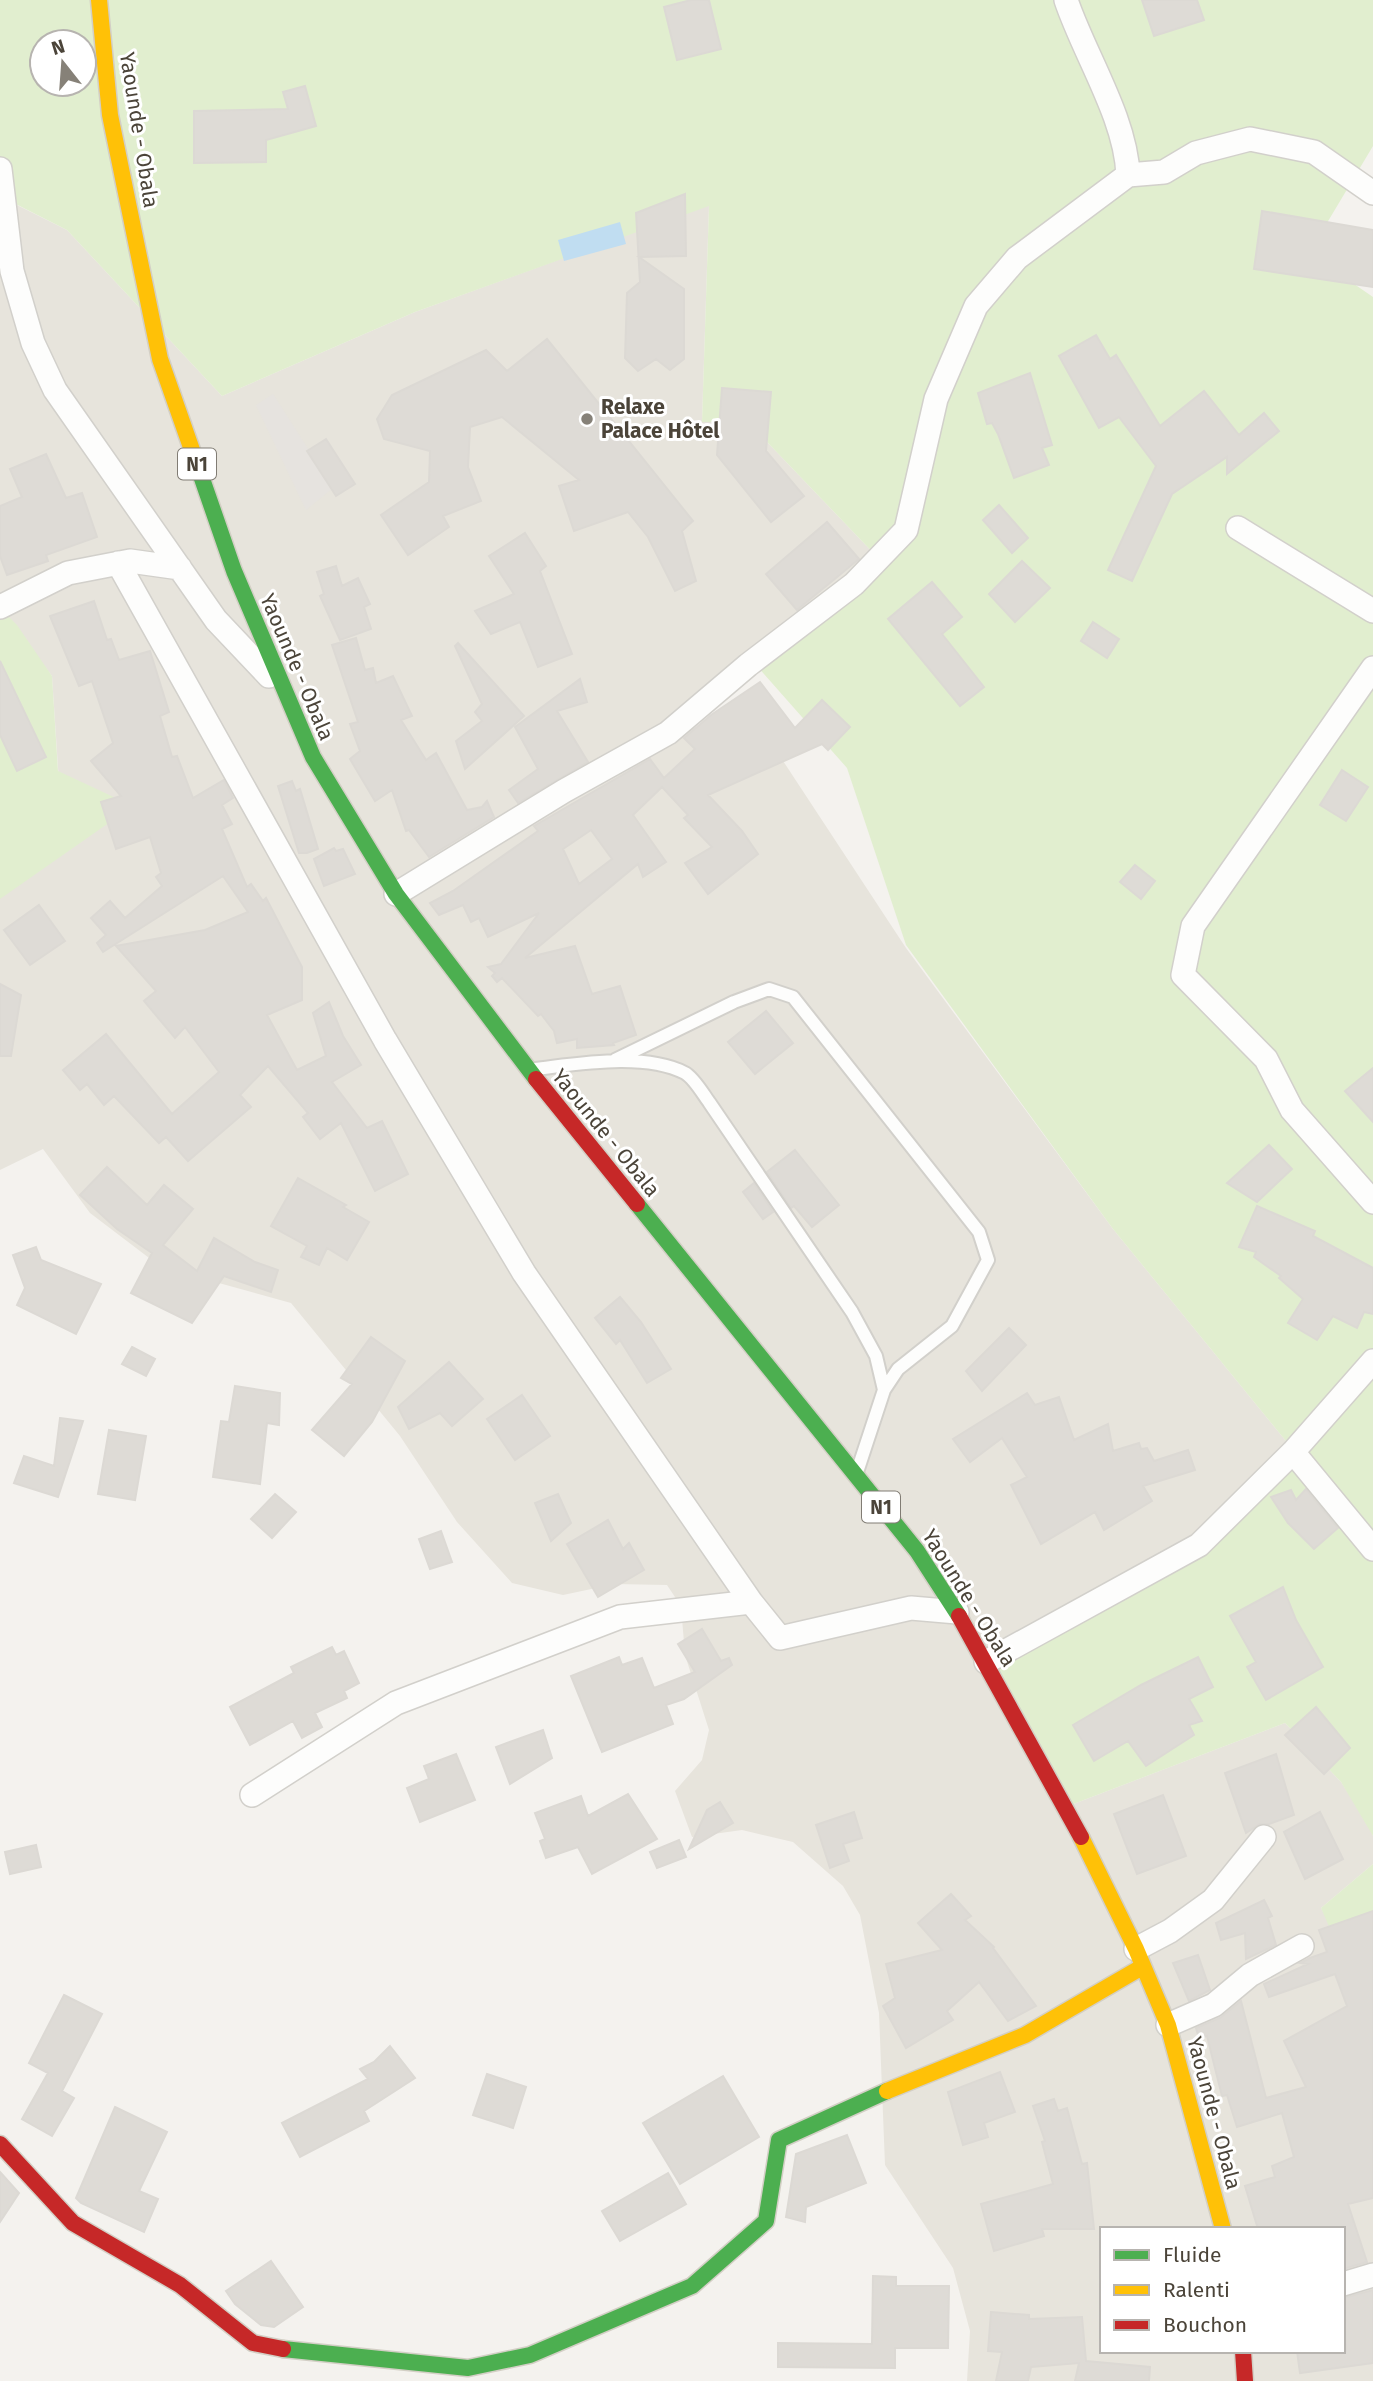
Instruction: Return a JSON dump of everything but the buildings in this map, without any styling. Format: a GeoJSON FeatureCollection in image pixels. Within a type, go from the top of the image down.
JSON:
{"type":"FeatureCollection","features":[{"type":"Feature","properties":{"kind":"main road","name":"Yaounde - Obala"},"geometry":{"type":"LineString","coordinates":[[99,0],[110,115],[160,359],[234,571],[281,688],[313,757],[396,894],[529,1070],[917,1551],[957,1612],[1070,1813],[1168,2025],[1222,2227]]}},
{"type":"Feature","properties":{"kind":"main road"},"geometry":{"type":"LineString","coordinates":[[0,2144],[73,2223],[180,2285],[253,2343],[468,2375],[530,2355],[692,2286],[765,2221],[779,2140],[837,2110],[1025,2035],[1139,1958]]}},
{"type":"Feature","properties":{"kind":"main road"},"geometry":{"type":"LineString","coordinates":[[1243,2353],[1245,2381]]}},
{"type":"Feature","properties":{"kind":"street"},"geometry":{"type":"LineString","coordinates":[[1066,0],[1113,117],[1124,150],[1128,175]]}},
{"type":"Feature","properties":{"kind":"street"},"geometry":{"type":"LineString","coordinates":[[396,894],[564,791],[668,733],[748,665],[854,584],[906,530],[936,399],[975,306],[1017,258],[1128,175],[1164,172],[1195,153],[1250,139],[1314,152],[1373,193]]}},
{"type":"Feature","properties":{"kind":"street"},"geometry":{"type":"LineString","coordinates":[[0,169],[12,271],[33,344],[62,401],[216,620],[281,688]]}},
{"type":"Feature","properties":{"kind":"street"},"geometry":{"type":"LineString","coordinates":[[1238,528],[1373,611]]}},
{"type":"Feature","properties":{"kind":"street"},"geometry":{"type":"LineString","coordinates":[[0,607],[68,573],[130,561],[180,568]]}},
{"type":"Feature","properties":{"kind":"street"},"geometry":{"type":"LineString","coordinates":[[118,563],[385,1040],[524,1273],[751,1602],[780,1639],[911,1608],[957,1612]]}},
{"type":"Feature","properties":{"kind":"street"},"geometry":{"type":"LineString","coordinates":[[1373,668],[1193,926],[1182,975],[1266,1059],[1293,1110],[1373,1202]]}},
{"type":"Feature","properties":{"kind":"street"},"geometry":{"type":"LineString","coordinates":[[986,1662],[1199,1545],[1293,1452],[1373,1361]]}},
{"type":"Feature","properties":{"kind":"street"},"geometry":{"type":"LineString","coordinates":[[1293,1452],[1373,1549]]}},
{"type":"Feature","properties":{"kind":"street"},"geometry":{"type":"LineString","coordinates":[[252,1795],[396,1703],[620,1617],[751,1602]]}},
{"type":"Feature","properties":{"kind":"street"},"geometry":{"type":"LineString","coordinates":[[1139,1958],[1170,1931],[1213,1900],[1264,1837]]}},
{"type":"Feature","properties":{"kind":"street"},"geometry":{"type":"LineString","coordinates":[[1168,2025],[1214,2005],[1250,1975],[1303,1946]]}},
{"type":"Feature","properties":{"kind":"street"},"geometry":{"type":"LineString","coordinates":[[1345,2283],[1373,2275]]}},
{"type":"Feature","properties":{"kind":"lane"},"geometry":{"type":"LineString","coordinates":[[615,1060],[734,1002],[769,989],[793,997],[979,1232],[988,1260],[974,1291],[951,1326],[898,1368],[884,1390],[856,1476]]}},
{"type":"Feature","properties":{"kind":"lane"},"geometry":{"type":"LineString","coordinates":[[529,1070],[615,1060],[686,1073],[709,1102],[852,1312],[876,1356],[884,1390]]}},
{"type":"Feature","properties":{"kind":"shaded area"},"geometry":{"type":"Polygon","coordinates":[[[0,192],[1,197],[67,230],[222,396],[415,312],[709,205],[702,421],[748,422],[880,560],[668,725],[766,735],[906,948],[1113,1229],[1290,1446],[1063,1808],[1285,1723],[1341,1782],[1369,1825],[1373,1836],[1373,1864],[1321,1908],[1373,2004],[1373,2381],[967,2381],[970,2331],[953,2268],[885,2165],[879,2013],[860,1915],[843,1886],[793,1842],[742,1830],[692,1837],[675,1791],[702,1760],[709,1730],[685,1655],[681,1606],[667,1585],[615,1584],[563,1595],[512,1583],[457,1522],[400,1436],[291,1303],[161,1267],[90,1213],[43,1149],[0,1170],[0,870],[59,782],[52,676],[0,607],[0,192]]]}},
{"type":"Feature","properties":{"kind":"shaded area"},"geometry":{"type":"Polygon","coordinates":[[[273,394],[333,488],[306,510],[256,405],[273,394]]]}},
{"type":"Feature","properties":{"kind":"green space"},"geometry":{"type":"Polygon","coordinates":[[[0,0],[1373,0],[1373,146],[1309,253],[1373,297],[1373,1836],[1341,1782],[1285,1723],[1063,1808],[991,1670],[1199,1545],[1290,1446],[1113,1229],[906,945],[847,768],[757,666],[880,560],[748,422],[702,422],[709,206],[415,312],[222,396],[67,230],[0,196],[0,0]]]}},
{"type":"Feature","properties":{"kind":"green space"},"geometry":{"type":"Polygon","coordinates":[[[0,608],[17,625],[52,676],[58,771],[133,806],[0,899],[0,608]]]}},
{"type":"Feature","properties":{"kind":"green space"},"geometry":{"type":"Polygon","coordinates":[[[1373,1864],[1373,2004],[1364,2007],[1321,1908],[1373,1864]]]}},
{"type":"Feature","properties":{"kind":"water"},"geometry":{"type":"Polygon","coordinates":[[[620,222],[626,244],[564,261],[558,240],[620,222]]]}},
{"type":"Feature","properties":{"kind":"traffic: fast"},"geometry":{"type":"LineString","coordinates":[[199,470],[234,571],[313,757],[396,894],[536,1079]]}},
{"type":"Feature","properties":{"kind":"traffic: fast"},"geometry":{"type":"LineString","coordinates":[[637,1204],[917,1551],[959,1616]]}},
{"type":"Feature","properties":{"kind":"traffic: fast"},"geometry":{"type":"LineString","coordinates":[[283,2349],[468,2368],[530,2355],[692,2286],[766,2221],[779,2140],[887,2091]]}},
{"type":"Feature","properties":{"kind":"traffic: slow"},"geometry":{"type":"LineString","coordinates":[[99,0],[110,115],[160,359],[199,470]]}},
{"type":"Feature","properties":{"kind":"traffic: slow"},"geometry":{"type":"LineString","coordinates":[[1081,1837],[1136,1949],[1168,2025],[1222,2227]]}},
{"type":"Feature","properties":{"kind":"traffic: slow"},"geometry":{"type":"LineString","coordinates":[[887,2091],[1025,2035],[1142,1967]]}},
{"type":"Feature","properties":{"kind":"traffic: jam"},"geometry":{"type":"LineString","coordinates":[[536,1079],[637,1204]]}},
{"type":"Feature","properties":{"kind":"traffic: jam"},"geometry":{"type":"LineString","coordinates":[[959,1616],[1081,1837]]}},
{"type":"Feature","properties":{"kind":"traffic: jam"},"geometry":{"type":"LineString","coordinates":[[0,2144],[73,2223],[180,2285],[253,2343],[283,2349]]}},
{"type":"Feature","properties":{"kind":"traffic: jam"},"geometry":{"type":"LineString","coordinates":[[1243,2353],[1245,2381]]}},
{"type":"Feature","properties":{"kind":"place","name":"Relaxe Palace Hôtel"},"geometry":{"type":"Point","coordinates":[587,419]}}]}
